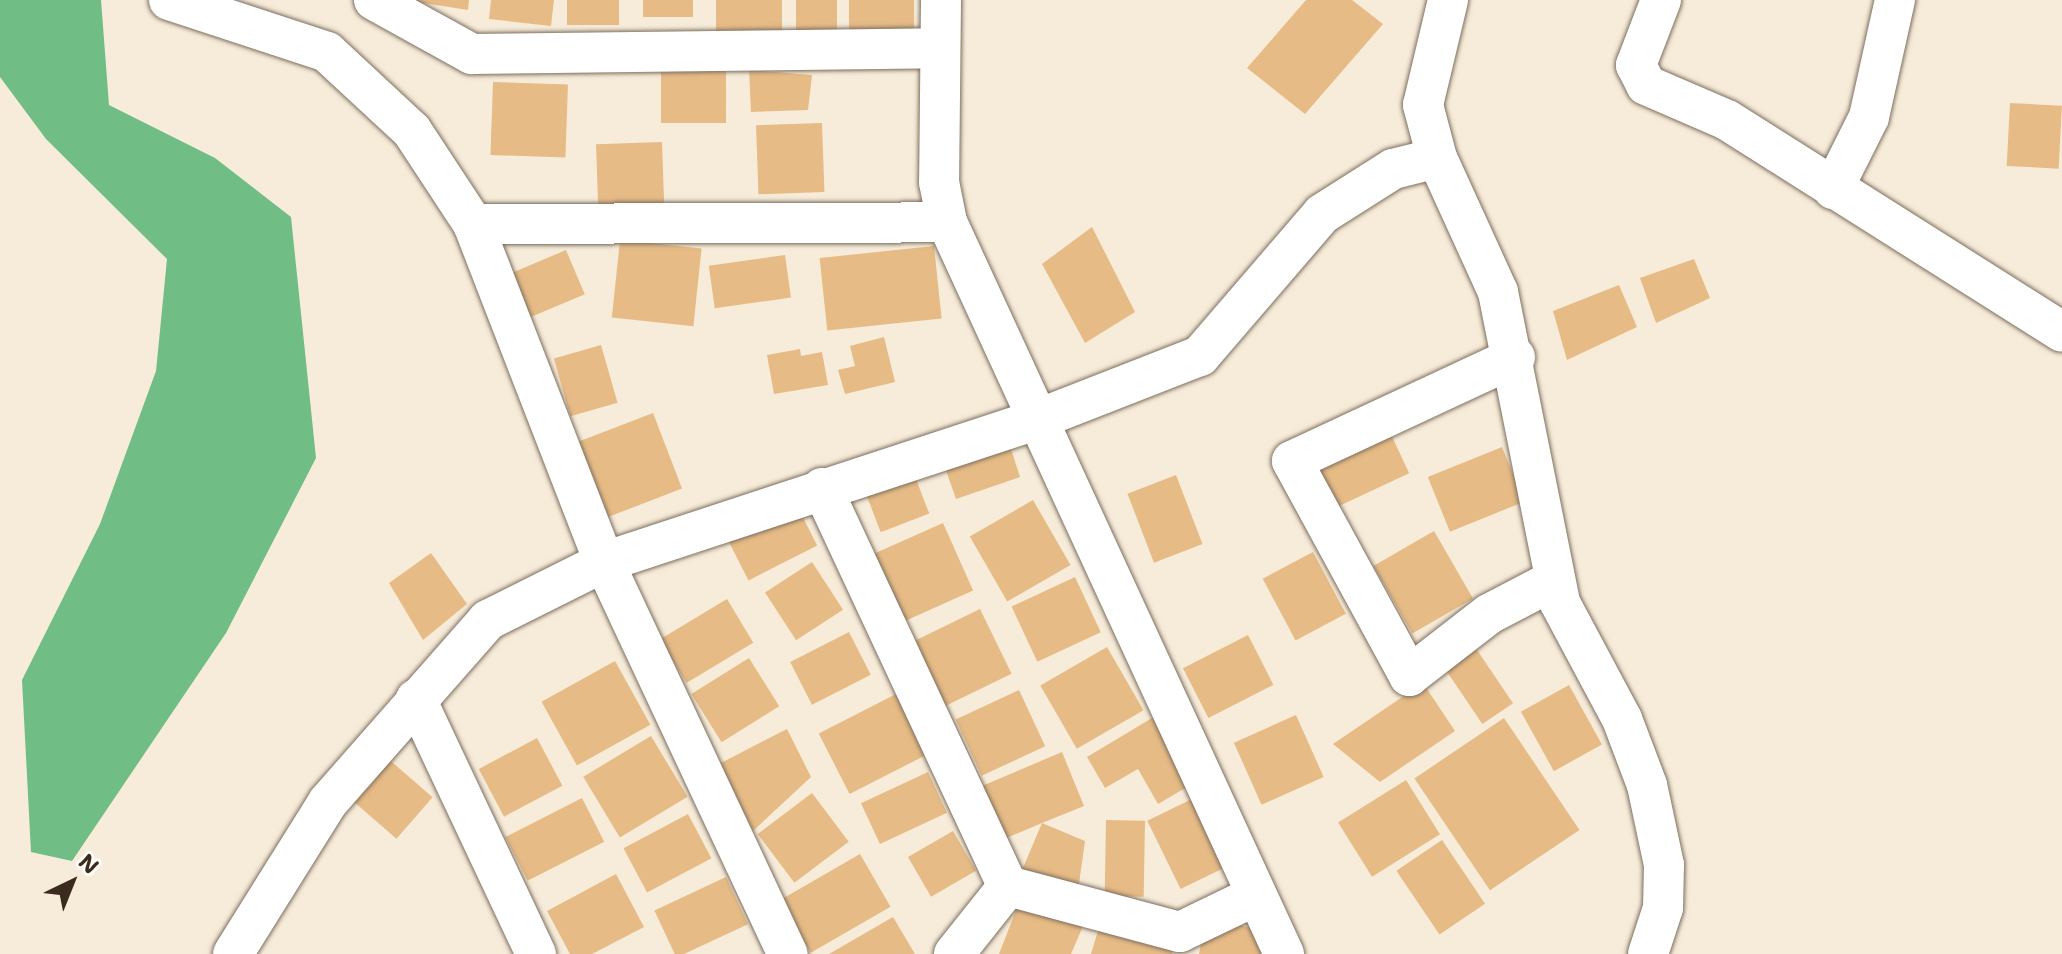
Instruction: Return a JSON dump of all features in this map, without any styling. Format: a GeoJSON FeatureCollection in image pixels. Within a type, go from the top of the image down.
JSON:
{"type":"FeatureCollection","features":[{"type":"Feature","properties":{"kind":"street"},"geometry":{"type":"LineString","coordinates":[[169,0],[327,52],[412,131],[473,224],[604,562],[788,954]]}},
{"type":"Feature","properties":{"kind":"street"},"geometry":{"type":"LineString","coordinates":[[374,0],[472,54],[940,48]]}},
{"type":"Feature","properties":{"kind":"street"},"geometry":{"type":"LineString","coordinates":[[941,0],[939,182],[947,222],[1033,421],[1284,954]]}},
{"type":"Feature","properties":{"kind":"street"},"geometry":{"type":"LineString","coordinates":[[1448,0],[1423,105],[1437,158],[1498,292],[1515,357],[1522,438],[1554,580],[1647,785],[1664,865],[1663,908],[1648,954]]}},
{"type":"Feature","properties":{"kind":"street"},"geometry":{"type":"LineString","coordinates":[[1661,0],[1636,65],[1646,85],[1727,120],[2062,332]]}},
{"type":"Feature","properties":{"kind":"street"},"geometry":{"type":"LineString","coordinates":[[1833,189],[1869,117],[1895,0]]}},
{"type":"Feature","properties":{"kind":"street"},"geometry":{"type":"LineString","coordinates":[[233,954],[295,848],[416,699],[488,620],[604,562],[1033,421],[1200,356],[1322,214],[1393,169],[1437,158]]}},
{"type":"Feature","properties":{"kind":"street"},"geometry":{"type":"LineString","coordinates":[[473,224],[947,222]]}},
{"type":"Feature","properties":{"kind":"street"},"geometry":{"type":"LineString","coordinates":[[1515,357],[1292,461],[1409,676],[1489,614],[1554,580]]}},
{"type":"Feature","properties":{"kind":"street"},"geometry":{"type":"LineString","coordinates":[[822,488],[1008,886],[1180,932],[1257,895]]}},
{"type":"Feature","properties":{"kind":"street"},"geometry":{"type":"LineString","coordinates":[[416,699],[536,954]]}},
{"type":"Feature","properties":{"kind":"street"},"geometry":{"type":"LineString","coordinates":[[954,954],[1008,886]]}},
{"type":"Feature","properties":{"kind":"green space"},"geometry":{"type":"Polygon","coordinates":[[[0,0],[101,0],[109,105],[215,158],[291,217],[316,458],[226,633],[72,861],[31,852],[22,680],[100,524],[156,371],[167,259],[46,139],[0,77],[0,0]]]}},
{"type":"Feature","properties":{"kind":"building"},"geometry":{"type":"Polygon","coordinates":[[[404,0],[469,0],[468,10],[404,0]]]}},
{"type":"Feature","properties":{"kind":"building"},"geometry":{"type":"Polygon","coordinates":[[[491,0],[554,0],[551,26],[489,19],[491,0]]]}},
{"type":"Feature","properties":{"kind":"building"},"geometry":{"type":"Polygon","coordinates":[[[567,0],[619,0],[619,25],[567,25],[567,0]]]}},
{"type":"Feature","properties":{"kind":"building"},"geometry":{"type":"Polygon","coordinates":[[[643,0],[693,0],[693,17],[643,17],[643,0]]]}},
{"type":"Feature","properties":{"kind":"building"},"geometry":{"type":"Polygon","coordinates":[[[716,0],[782,0],[782,35],[716,35],[716,0]]]}},
{"type":"Feature","properties":{"kind":"building"},"geometry":{"type":"Polygon","coordinates":[[[796,0],[837,0],[837,32],[796,32],[796,0]]]}},
{"type":"Feature","properties":{"kind":"building"},"geometry":{"type":"Polygon","coordinates":[[[849,0],[914,0],[914,37],[849,37],[849,0]]]}},
{"type":"Feature","properties":{"kind":"building"},"geometry":{"type":"Polygon","coordinates":[[[1306,0],[1352,0],[1383,24],[1305,114],[1247,68],[1306,0]]]}},
{"type":"Feature","properties":{"kind":"building"},"geometry":{"type":"Polygon","coordinates":[[[661,69],[726,69],[726,123],[661,123],[661,69]]]}},
{"type":"Feature","properties":{"kind":"building"},"geometry":{"type":"Polygon","coordinates":[[[749,70],[812,75],[808,110],[751,112],[749,70]]]}},
{"type":"Feature","properties":{"kind":"building"},"geometry":{"type":"Polygon","coordinates":[[[493,82],[568,85],[565,158],[490,155],[493,82]]]}},
{"type":"Feature","properties":{"kind":"building"},"geometry":{"type":"Polygon","coordinates":[[[2010,103],[2062,106],[2059,169],[2007,166],[2010,103]]]}},
{"type":"Feature","properties":{"kind":"building"},"geometry":{"type":"Polygon","coordinates":[[[822,123],[824,192],[758,194],[756,125],[822,123]]]}},
{"type":"Feature","properties":{"kind":"building"},"geometry":{"type":"Polygon","coordinates":[[[662,142],[664,210],[598,212],[596,144],[662,142]]]}},
{"type":"Feature","properties":{"kind":"building"},"geometry":{"type":"Polygon","coordinates":[[[1092,227],[1135,312],[1085,343],[1042,264],[1092,227]]]}},
{"type":"Feature","properties":{"kind":"building"},"geometry":{"type":"Polygon","coordinates":[[[620,240],[702,249],[693,326],[612,318],[620,240]]]}},
{"type":"Feature","properties":{"kind":"building"},"geometry":{"type":"Polygon","coordinates":[[[934,246],[942,319],[827,331],[820,258],[934,246]]]}},
{"type":"Feature","properties":{"kind":"building"},"geometry":{"type":"Polygon","coordinates":[[[566,250],[585,294],[523,320],[504,276],[566,250]]]}},
{"type":"Feature","properties":{"kind":"building"},"geometry":{"type":"Polygon","coordinates":[[[785,255],[791,298],[715,308],[709,266],[785,255]]]}},
{"type":"Feature","properties":{"kind":"building"},"geometry":{"type":"Polygon","coordinates":[[[1694,259],[1710,298],[1656,323],[1640,278],[1694,259]]]}},
{"type":"Feature","properties":{"kind":"building"},"geometry":{"type":"Polygon","coordinates":[[[1619,285],[1637,327],[1567,360],[1553,311],[1619,285]]]}},
{"type":"Feature","properties":{"kind":"building"},"geometry":{"type":"Polygon","coordinates":[[[884,337],[895,382],[845,394],[838,370],[855,366],[850,346],[884,337]]]}},
{"type":"Feature","properties":{"kind":"building"},"geometry":{"type":"Polygon","coordinates":[[[601,345],[618,403],[570,416],[554,359],[601,345]]]}},
{"type":"Feature","properties":{"kind":"building"},"geometry":{"type":"Polygon","coordinates":[[[800,349],[801,356],[822,352],[828,385],[774,394],[767,355],[800,349]]]}},
{"type":"Feature","properties":{"kind":"building"},"geometry":{"type":"Polygon","coordinates":[[[653,413],[682,489],[603,519],[574,443],[653,413]]]}},
{"type":"Feature","properties":{"kind":"building"},"geometry":{"type":"Polygon","coordinates":[[[1388,428],[1409,473],[1330,510],[1309,465],[1388,428]]]}},
{"type":"Feature","properties":{"kind":"building"},"geometry":{"type":"Polygon","coordinates":[[[1010,446],[1020,477],[956,499],[942,459],[1010,446]]]}},
{"type":"Feature","properties":{"kind":"building"},"geometry":{"type":"Polygon","coordinates":[[[1502,447],[1524,502],[1450,532],[1428,477],[1502,447]]]}},
{"type":"Feature","properties":{"kind":"building"},"geometry":{"type":"Polygon","coordinates":[[[911,466],[929,514],[881,532],[862,485],[911,466]]]}},
{"type":"Feature","properties":{"kind":"building"},"geometry":{"type":"Polygon","coordinates":[[[1176,475],[1203,544],[1154,563],[1127,494],[1176,475]]]}},
{"type":"Feature","properties":{"kind":"building"},"geometry":{"type":"Polygon","coordinates":[[[794,500],[817,545],[749,580],[725,535],[794,500]]]}},
{"type":"Feature","properties":{"kind":"building"},"geometry":{"type":"Polygon","coordinates":[[[1033,500],[1070,565],[1007,601],[970,536],[1033,500]]]}},
{"type":"Feature","properties":{"kind":"building"},"geometry":{"type":"Polygon","coordinates":[[[943,523],[973,591],[903,622],[873,554],[943,523]]]}},
{"type":"Feature","properties":{"kind":"building"},"geometry":{"type":"Polygon","coordinates":[[[1434,531],[1473,599],[1412,634],[1373,566],[1434,531]]]}},
{"type":"Feature","properties":{"kind":"building"},"geometry":{"type":"Polygon","coordinates":[[[1313,552],[1346,614],[1296,641],[1263,579],[1313,552]]]}},
{"type":"Feature","properties":{"kind":"building"},"geometry":{"type":"Polygon","coordinates":[[[431,553],[467,604],[423,640],[389,583],[431,553]]]}},
{"type":"Feature","properties":{"kind":"building"},"geometry":{"type":"Polygon","coordinates":[[[812,562],[843,610],[796,640],[765,592],[812,562]]]}},
{"type":"Feature","properties":{"kind":"building"},"geometry":{"type":"Polygon","coordinates":[[[1075,577],[1101,632],[1037,662],[1012,607],[1075,577]]]}},
{"type":"Feature","properties":{"kind":"building"},"geometry":{"type":"Polygon","coordinates":[[[727,599],[753,643],[686,683],[660,639],[727,599]]]}},
{"type":"Feature","properties":{"kind":"building"},"geometry":{"type":"Polygon","coordinates":[[[980,609],[1012,674],[940,709],[908,644],[980,609]]]}},
{"type":"Feature","properties":{"kind":"building"},"geometry":{"type":"Polygon","coordinates":[[[849,632],[871,675],[812,705],[790,662],[849,632]]]}},
{"type":"Feature","properties":{"kind":"building"},"geometry":{"type":"Polygon","coordinates":[[[1248,635],[1273,685],[1208,718],[1183,668],[1248,635]]]}},
{"type":"Feature","properties":{"kind":"building"},"geometry":{"type":"Polygon","coordinates":[[[1107,647],[1144,710],[1077,749],[1040,686],[1107,647]]]}},
{"type":"Feature","properties":{"kind":"building"},"geometry":{"type":"Polygon","coordinates":[[[1475,647],[1513,703],[1482,724],[1444,668],[1475,647]]]}},
{"type":"Feature","properties":{"kind":"building"},"geometry":{"type":"Polygon","coordinates":[[[749,658],[779,706],[722,742],[691,694],[749,658]]]}},
{"type":"Feature","properties":{"kind":"building"},"geometry":{"type":"Polygon","coordinates":[[[615,661],[650,725],[577,766],[542,702],[615,661]]]}},
{"type":"Feature","properties":{"kind":"building"},"geometry":{"type":"Polygon","coordinates":[[[1423,683],[1455,731],[1380,782],[1333,744],[1423,683]]]}},
{"type":"Feature","properties":{"kind":"building"},"geometry":{"type":"Polygon","coordinates":[[[1569,685],[1602,744],[1554,771],[1521,712],[1569,685]]]}},
{"type":"Feature","properties":{"kind":"building"},"geometry":{"type":"Polygon","coordinates":[[[1019,690],[1045,746],[982,776],[956,720],[1019,690]]]}},
{"type":"Feature","properties":{"kind":"building"},"geometry":{"type":"Polygon","coordinates":[[[898,693],[929,754],[850,794],[819,733],[898,693]]]}},
{"type":"Feature","properties":{"kind":"building"},"geometry":{"type":"Polygon","coordinates":[[[1296,715],[1324,777],[1262,805],[1234,743],[1296,715]]]}},
{"type":"Feature","properties":{"kind":"building"},"geometry":{"type":"Polygon","coordinates":[[[1152,718],[1192,784],[1158,804],[1138,769],[1105,788],[1087,757],[1152,718]]]}},
{"type":"Feature","properties":{"kind":"building"},"geometry":{"type":"Polygon","coordinates":[[[1504,718],[1579,830],[1490,890],[1414,778],[1504,718]]]}},
{"type":"Feature","properties":{"kind":"building"},"geometry":{"type":"Polygon","coordinates":[[[787,729],[811,777],[753,831],[719,764],[787,729]]]}},
{"type":"Feature","properties":{"kind":"building"},"geometry":{"type":"Polygon","coordinates":[[[651,736],[688,797],[620,838],[583,777],[651,736]]]}},
{"type":"Feature","properties":{"kind":"building"},"geometry":{"type":"Polygon","coordinates":[[[537,738],[562,786],[504,817],[479,769],[537,738]]]}},
{"type":"Feature","properties":{"kind":"building"},"geometry":{"type":"Polygon","coordinates":[[[1062,752],[1084,806],[1004,839],[982,786],[1062,752]]]}},
{"type":"Feature","properties":{"kind":"building"},"geometry":{"type":"Polygon","coordinates":[[[385,756],[433,797],[396,839],[349,798],[385,756]]]}},
{"type":"Feature","properties":{"kind":"building"},"geometry":{"type":"Polygon","coordinates":[[[928,772],[947,813],[880,844],[861,803],[928,772]]]}},
{"type":"Feature","properties":{"kind":"building"},"geometry":{"type":"Polygon","coordinates":[[[1406,780],[1440,834],[1372,877],[1338,822],[1406,780]]]}},
{"type":"Feature","properties":{"kind":"building"},"geometry":{"type":"Polygon","coordinates":[[[812,793],[849,842],[794,883],[758,834],[812,793]]]}},
{"type":"Feature","properties":{"kind":"building"},"geometry":{"type":"Polygon","coordinates":[[[582,798],[604,842],[528,881],[505,837],[582,798]]]}},
{"type":"Feature","properties":{"kind":"building"},"geometry":{"type":"Polygon","coordinates":[[[1194,798],[1227,866],[1181,889],[1147,821],[1194,798]]]}},
{"type":"Feature","properties":{"kind":"building"},"geometry":{"type":"Polygon","coordinates":[[[688,814],[711,858],[647,892],[624,848],[688,814]]]}},
{"type":"Feature","properties":{"kind":"building"},"geometry":{"type":"Polygon","coordinates":[[[1106,820],[1145,821],[1144,897],[1105,896],[1106,820]]]}},
{"type":"Feature","properties":{"kind":"building"},"geometry":{"type":"Polygon","coordinates":[[[1042,823],[1085,841],[1079,884],[1020,875],[1042,823]]]}},
{"type":"Feature","properties":{"kind":"building"},"geometry":{"type":"Polygon","coordinates":[[[953,831],[976,871],[931,897],[908,857],[953,831]]]}},
{"type":"Feature","properties":{"kind":"building"},"geometry":{"type":"Polygon","coordinates":[[[1442,840],[1485,904],[1439,935],[1396,871],[1442,840]]]}},
{"type":"Feature","properties":{"kind":"building"},"geometry":{"type":"Polygon","coordinates":[[[860,854],[891,907],[811,953],[780,900],[860,854]]]}},
{"type":"Feature","properties":{"kind":"building"},"geometry":{"type":"Polygon","coordinates":[[[616,874],[644,927],[592,954],[570,954],[547,911],[616,874]]]}},
{"type":"Feature","properties":{"kind":"building"},"geometry":{"type":"Polygon","coordinates":[[[726,877],[748,924],[684,954],[675,954],[654,910],[726,877]]]}},
{"type":"Feature","properties":{"kind":"building"},"geometry":{"type":"Polygon","coordinates":[[[1020,900],[1083,926],[1071,954],[999,954],[1020,900]]]}},
{"type":"Feature","properties":{"kind":"building"},"geometry":{"type":"Polygon","coordinates":[[[893,917],[915,954],[829,954],[893,917]]]}},
{"type":"Feature","properties":{"kind":"building"},"geometry":{"type":"Polygon","coordinates":[[[1206,918],[1270,932],[1265,954],[1199,954],[1206,918]]]}},
{"type":"Feature","properties":{"kind":"building"},"geometry":{"type":"Polygon","coordinates":[[[1100,924],[1174,947],[1172,954],[1091,954],[1100,924]]]}}]}
